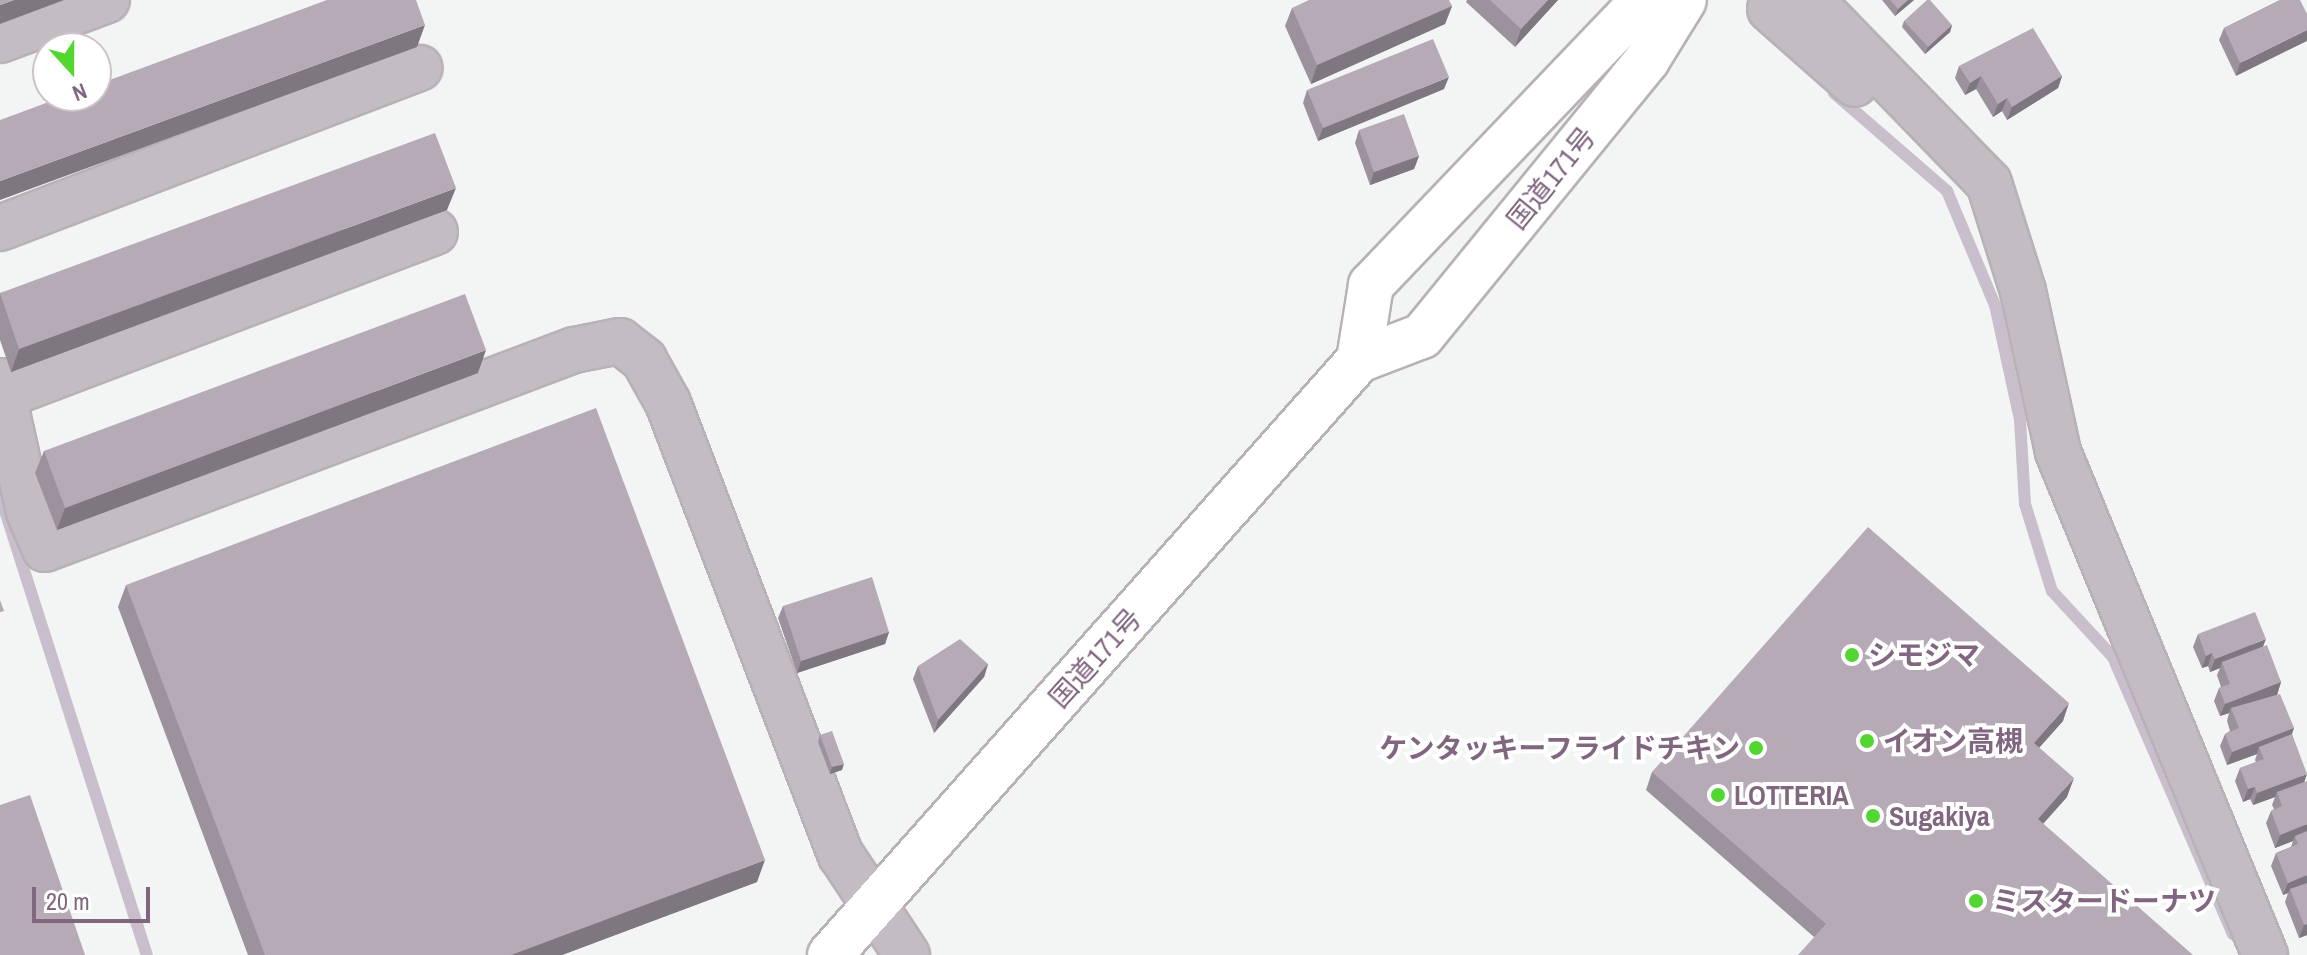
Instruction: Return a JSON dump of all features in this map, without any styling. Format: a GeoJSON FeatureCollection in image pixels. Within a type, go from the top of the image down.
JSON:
{"type":"FeatureCollection","features":[{"type":"Feature","properties":{"kind":"highway","name":"国道171号"},"geometry":{"type":"LineString","coordinates":[[1359,360],[1371,285],[1643,0]]}},
{"type":"Feature","properties":{"kind":"highway","name":"国道171号"},"geometry":{"type":"LineString","coordinates":[[830,955],[1359,360],[1422,336],[1647,60],[1684,0]]}},
{"type":"Feature","properties":{"kind":"street"},"geometry":{"type":"LineString","coordinates":[[0,40],[107,0]]}},
{"type":"Feature","properties":{"kind":"street"},"geometry":{"type":"LineString","coordinates":[[1791,4],[1941,129],[1989,183],[2023,291],[2058,452],[2265,955]]}},
{"type":"Feature","properties":{"kind":"street"},"geometry":{"type":"LineString","coordinates":[[0,228],[420,68]]}},
{"type":"Feature","properties":{"kind":"street"},"geometry":{"type":"LineString","coordinates":[[435,232],[2,389],[29,512],[45,549],[574,350],[620,341],[644,360],[668,403],[841,855],[873,908],[907,955]]}},
{"type":"Feature","properties":{"kind":"building"},"geometry":{"type":"Polygon","coordinates":[[[327,0],[416,0],[425,25],[0,181],[0,120],[32,108],[32,112],[112,112],[112,79],[327,0]]]}},
{"type":"Feature","properties":{"kind":"building"},"geometry":{"type":"Polygon","coordinates":[[[1309,0],[1449,0],[1452,6],[1317,65],[1292,8],[1309,0]]]}},
{"type":"Feature","properties":{"kind":"building"},"geometry":{"type":"Polygon","coordinates":[[[1490,0],[1548,0],[1521,29],[1490,0]]]}},
{"type":"Feature","properties":{"kind":"building"},"geometry":{"type":"Polygon","coordinates":[[[1890,0],[1908,0],[1898,9],[1890,0]]]}},
{"type":"Feature","properties":{"kind":"building"},"geometry":{"type":"Polygon","coordinates":[[[1927,0],[1952,25],[1928,47],[1904,21],[1927,0]]]}},
{"type":"Feature","properties":{"kind":"building"},"geometry":{"type":"Polygon","coordinates":[[[2280,0],[2300,0],[2307,14],[2307,30],[2240,63],[2224,28],[2280,0]]]}},
{"type":"Feature","properties":{"kind":"building"},"geometry":{"type":"Polygon","coordinates":[[[2033,28],[2062,76],[2012,107],[2007,98],[1998,104],[1981,76],[1970,83],[1959,66],[2033,28]]]}},
{"type":"Feature","properties":{"kind":"building"},"geometry":{"type":"Polygon","coordinates":[[[1433,39],[1449,77],[1323,128],[1307,90],[1433,39]]]}},
{"type":"Feature","properties":{"kind":"building"},"geometry":{"type":"Polygon","coordinates":[[[1404,114],[1419,156],[1374,172],[1359,130],[1404,114]]]}},
{"type":"Feature","properties":{"kind":"building"},"geometry":{"type":"Polygon","coordinates":[[[435,133],[456,188],[19,349],[0,293],[435,133]]]}},
{"type":"Feature","properties":{"kind":"building"},"geometry":{"type":"Polygon","coordinates":[[[465,294],[486,350],[65,508],[44,451],[465,294]]]}},
{"type":"Feature","properties":{"kind":"building"},"geometry":{"type":"Polygon","coordinates":[[[596,408],[765,860],[511,955],[265,955],[126,585],[596,408]]]}},
{"type":"Feature","properties":{"kind":"building","name":"イオン高槻"},"geometry":{"type":"Polygon","coordinates":[[[1868,527],[2069,703],[2034,743],[2074,778],[2038,819],[2193,955],[1798,955],[1826,924],[1652,772],[1868,527]]]}},
{"type":"Feature","properties":{"kind":"building"},"geometry":{"type":"Polygon","coordinates":[[[872,577],[889,632],[801,661],[783,606],[872,577]]]}},
{"type":"Feature","properties":{"kind":"building"},"geometry":{"type":"Polygon","coordinates":[[[2255,612],[2266,639],[2215,659],[2212,653],[2206,656],[2198,634],[2255,612]]]}},
{"type":"Feature","properties":{"kind":"building"},"geometry":{"type":"Polygon","coordinates":[[[960,639],[988,664],[938,720],[918,666],[960,639]]]}},
{"type":"Feature","properties":{"kind":"building"},"geometry":{"type":"Polygon","coordinates":[[[2267,645],[2281,682],[2225,704],[2219,688],[2230,684],[2222,662],[2267,645]]]}},
{"type":"Feature","properties":{"kind":"building"},"geometry":{"type":"Polygon","coordinates":[[[2280,694],[2294,728],[2232,752],[2225,734],[2239,728],[2231,708],[2280,694]]]}},
{"type":"Feature","properties":{"kind":"building"},"geometry":{"type":"Polygon","coordinates":[[[832,731],[844,764],[832,767],[820,735],[832,731]]]}},
{"type":"Feature","properties":{"kind":"building"},"geometry":{"type":"Polygon","coordinates":[[[2292,734],[2307,774],[2257,793],[2255,787],[2248,789],[2240,768],[2264,759],[2259,747],[2292,734]]]}},
{"type":"Feature","properties":{"kind":"building"},"geometry":{"type":"Polygon","coordinates":[[[2307,781],[2307,824],[2280,835],[2271,811],[2282,806],[2277,792],[2307,781]]]}},
{"type":"Feature","properties":{"kind":"building"},"geometry":{"type":"Polygon","coordinates":[[[30,795],[85,955],[0,955],[0,805],[30,795]]]}},
{"type":"Feature","properties":{"kind":"building"},"geometry":{"type":"Polygon","coordinates":[[[2307,831],[2307,875],[2288,883],[2276,853],[2298,844],[2295,836],[2307,831]]]}},
{"type":"Feature","properties":{"kind":"building"},"geometry":{"type":"Polygon","coordinates":[[[2307,883],[2307,924],[2304,925],[2290,889],[2307,883]]]}},
{"type":"Feature","properties":{"kind":"waterway"},"geometry":{"type":"LineString","coordinates":[[1834,93],[1947,191],[1995,305],[2020,420],[2025,504],[2052,591],[2113,657],[2233,934]]}},
{"type":"Feature","properties":{"kind":"waterway"},"geometry":{"type":"LineString","coordinates":[[0,495],[147,955]]}},
{"type":"Feature","properties":{"kind":"place","name":"シモジマ"},"geometry":{"type":"Point","coordinates":[1852,655]}},
{"type":"Feature","properties":{"kind":"place","name":"イオン高槻"},"geometry":{"type":"Point","coordinates":[1867,741]}},
{"type":"Feature","properties":{"kind":"place","name":"ケンタッキーフライドチキン"},"geometry":{"type":"Point","coordinates":[1756,748]}},
{"type":"Feature","properties":{"kind":"place","name":"LOTTERIA"},"geometry":{"type":"Point","coordinates":[1718,795]}},
{"type":"Feature","properties":{"kind":"place","name":"Sugakiya"},"geometry":{"type":"Point","coordinates":[1873,816]}},
{"type":"Feature","properties":{"kind":"place","name":"ミスタードーナツ"},"geometry":{"type":"Point","coordinates":[1976,901]}}]}
